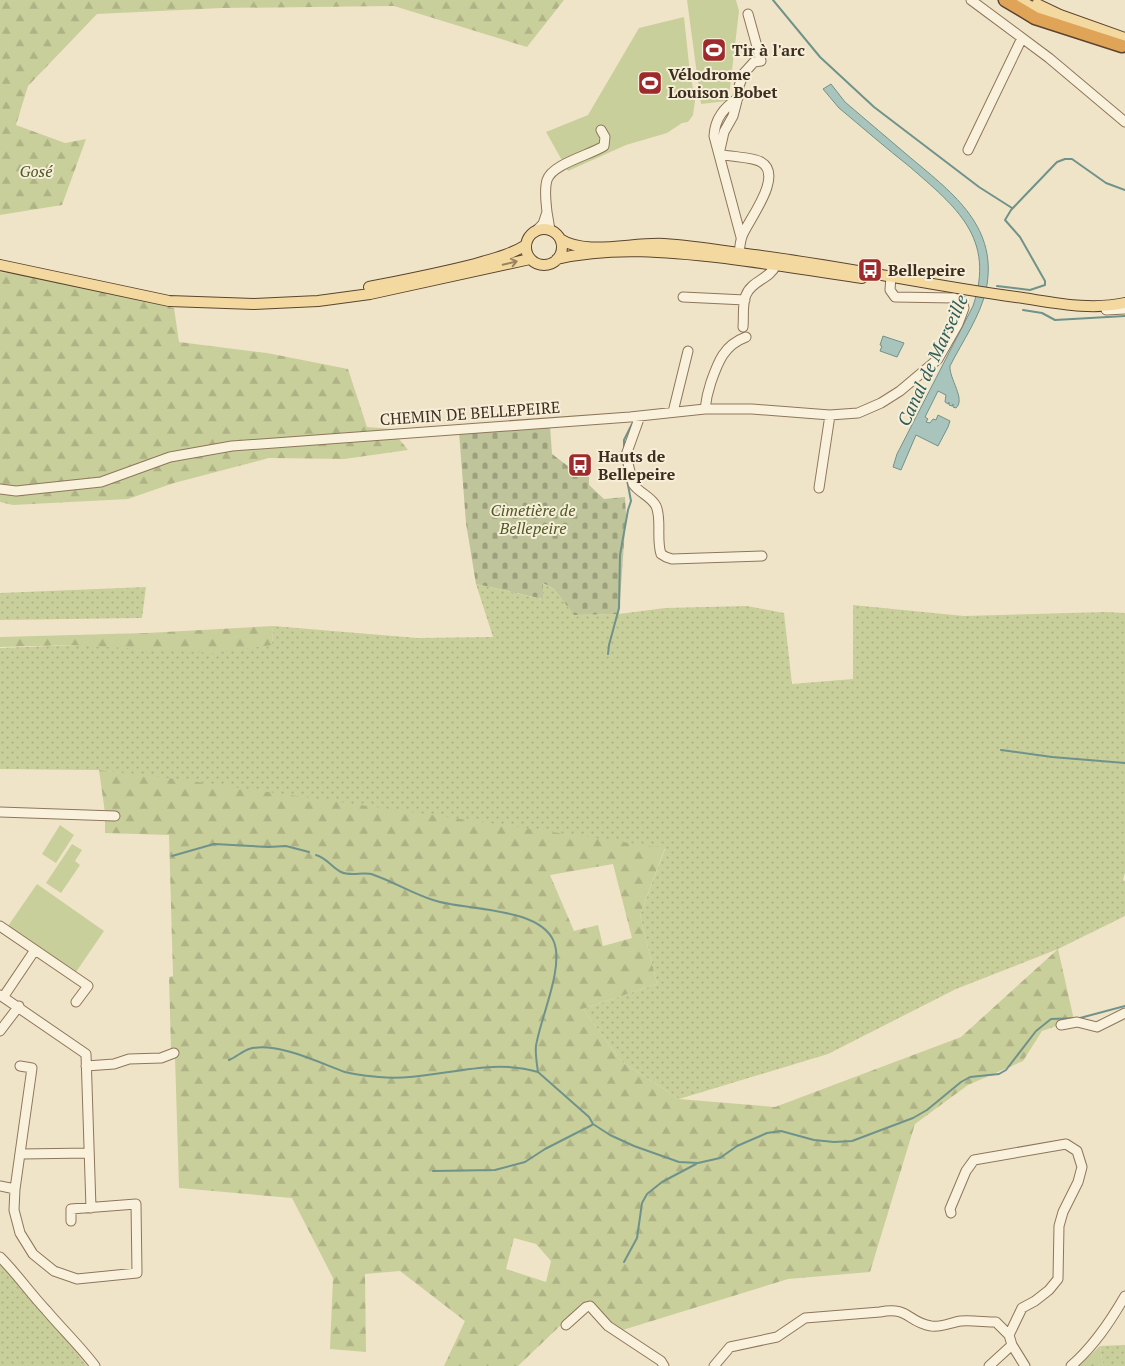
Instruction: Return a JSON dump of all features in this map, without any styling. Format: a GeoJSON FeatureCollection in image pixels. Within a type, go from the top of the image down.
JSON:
{"type":"FeatureCollection","features":[{"type":"Feature","properties":{"kind":"highway"},"geometry":{"type":"LineString","coordinates":[[1005,0],[1035,18],[1124,44]]}},
{"type":"Feature","properties":{"kind":"main road"},"geometry":{"type":"LineString","coordinates":[[1020,0],[1050,18],[1124,44]]}},
{"type":"Feature","properties":{"kind":"main road"},"geometry":{"type":"LineString","coordinates":[[1031,0],[1124,44]]}},
{"type":"Feature","properties":{"kind":"main road"},"geometry":{"type":"LineString","coordinates":[[891,279],[690,246],[646,243],[594,248],[578,247],[567,244],[550,230],[540,230],[530,235],[526,245],[527,255],[530,259],[535,263],[547,265],[557,259],[571,256],[644,251],[693,254],[1086,306],[1113,306],[1125,303]]}},
{"type":"Feature","properties":{"kind":"main road"},"geometry":{"type":"LineString","coordinates":[[557,259],[562,249],[560,239]]}},
{"type":"Feature","properties":{"kind":"main road"},"geometry":{"type":"LineString","coordinates":[[0,258],[174,295],[257,297],[328,294],[362,289],[464,267],[519,250],[526,245]]}},
{"type":"Feature","properties":{"kind":"main road"},"geometry":{"type":"LineString","coordinates":[[0,265],[170,301],[254,304],[318,301],[370,294],[530,259]]}},
{"type":"Feature","properties":{"kind":"street"},"geometry":{"type":"LineString","coordinates":[[971,0],[1056,64],[1125,122]]}},
{"type":"Feature","properties":{"kind":"street"},"geometry":{"type":"LineString","coordinates":[[740,253],[741,237],[720,154],[724,132],[732,120],[739,86],[744,73],[754,62],[761,61],[748,14]]}},
{"type":"Feature","properties":{"kind":"street"},"geometry":{"type":"LineString","coordinates":[[968,150],[1022,38]]}},
{"type":"Feature","properties":{"kind":"street"},"geometry":{"type":"LineString","coordinates":[[550,230],[546,190],[549,176],[562,166],[604,146],[605,137],[601,130]]}},
{"type":"Feature","properties":{"kind":"street"},"geometry":{"type":"LineString","coordinates":[[720,154],[761,162],[767,168],[770,177],[766,191],[741,237]]}},
{"type":"Feature","properties":{"kind":"street"},"geometry":{"type":"LineString","coordinates":[[535,232],[543,224],[547,212]]}},
{"type":"Feature","properties":{"kind":"street"},"geometry":{"type":"LineString","coordinates":[[743,327],[745,300],[749,289],[770,273],[776,265]]}},
{"type":"Feature","properties":{"kind":"street","name":"CHEMIN DE BELLEPEIRE"},"geometry":{"type":"LineString","coordinates":[[0,488],[16,491],[101,482],[170,458],[232,446],[640,416],[705,409],[752,409],[830,414],[858,413],[881,403],[915,380],[933,364],[941,356],[958,324],[964,308],[964,303],[961,300],[954,298],[899,298],[891,293],[891,279]]}},
{"type":"Feature","properties":{"kind":"street"},"geometry":{"type":"LineString","coordinates":[[683,297],[745,300]]}},
{"type":"Feature","properties":{"kind":"street"},"geometry":{"type":"LineString","coordinates":[[1086,306],[1100,309],[1125,309]]}},
{"type":"Feature","properties":{"kind":"street"},"geometry":{"type":"LineString","coordinates":[[705,409],[718,361],[726,350],[746,337]]}},
{"type":"Feature","properties":{"kind":"street"},"geometry":{"type":"LineString","coordinates":[[673,412],[688,350]]}},
{"type":"Feature","properties":{"kind":"street"},"geometry":{"type":"LineString","coordinates":[[819,488],[830,414]]}},
{"type":"Feature","properties":{"kind":"street"},"geometry":{"type":"LineString","coordinates":[[640,416],[626,455],[633,484],[651,499],[658,509],[661,554],[672,559],[762,556]]}},
{"type":"Feature","properties":{"kind":"street"},"geometry":{"type":"LineString","coordinates":[[0,812],[115,816]]}},
{"type":"Feature","properties":{"kind":"street"},"geometry":{"type":"LineString","coordinates":[[0,926],[88,986],[76,1002]]}},
{"type":"Feature","properties":{"kind":"street"},"geometry":{"type":"LineString","coordinates":[[35,950],[2,996],[86,1054],[90,1208]]}},
{"type":"Feature","properties":{"kind":"street"},"geometry":{"type":"LineString","coordinates":[[0,1031],[19,1006]]}},
{"type":"Feature","properties":{"kind":"street"},"geometry":{"type":"LineString","coordinates":[[1061,1025],[1078,1022],[1097,1027],[1125,1013]]}},
{"type":"Feature","properties":{"kind":"street"},"geometry":{"type":"LineString","coordinates":[[86,1066],[160,1058],[174,1053]]}},
{"type":"Feature","properties":{"kind":"street"},"geometry":{"type":"LineString","coordinates":[[20,1066],[32,1068],[15,1189],[14,1210],[20,1233],[34,1254],[54,1271],[77,1279],[137,1273],[136,1204],[71,1209],[71,1221]]}},
{"type":"Feature","properties":{"kind":"street"},"geometry":{"type":"LineString","coordinates":[[951,1213],[950,1209],[966,1171],[974,1160],[1066,1144],[1078,1151],[1082,1167],[1078,1182],[1063,1212],[1059,1226],[1058,1279],[1035,1302],[1022,1308],[1009,1335]]}},
{"type":"Feature","properties":{"kind":"street"},"geometry":{"type":"LineString","coordinates":[[20,1154],[89,1153]]}},
{"type":"Feature","properties":{"kind":"street"},"geometry":{"type":"LineString","coordinates":[[0,1186],[15,1189]]}},
{"type":"Feature","properties":{"kind":"street"},"geometry":{"type":"LineString","coordinates":[[0,1257],[95,1366]]}},
{"type":"Feature","properties":{"kind":"street"},"geometry":{"type":"LineString","coordinates":[[1071,1366],[1084,1355],[1108,1325],[1125,1296]]}},
{"type":"Feature","properties":{"kind":"street"},"geometry":{"type":"LineString","coordinates":[[566,1325],[586,1307],[590,1306],[608,1326],[661,1361],[664,1366]]}},
{"type":"Feature","properties":{"kind":"street"},"geometry":{"type":"LineString","coordinates":[[714,1366],[730,1347],[777,1337],[805,1318],[892,1310],[903,1312],[919,1322],[932,1327],[962,1320],[996,1322],[1009,1335],[1012,1345],[1025,1366]]}},
{"type":"Feature","properties":{"kind":"street"},"geometry":{"type":"LineString","coordinates":[[989,1366],[1012,1345]]}},
{"type":"Feature","properties":{"kind":"green space","name":"Gosé"},"geometry":{"type":"Polygon","coordinates":[[[0,0],[564,0],[527,47],[394,6],[222,8],[97,14],[28,86],[16,125],[65,143],[86,139],[62,205],[0,215],[0,0]]]}},
{"type":"Feature","properties":{"kind":"green space","name":"Tir à l'arc"},"geometry":{"type":"Polygon","coordinates":[[[687,0],[736,0],[739,11],[727,101],[701,104],[687,0]]]}},
{"type":"Feature","properties":{"kind":"green space","name":"Vélodrome Louison Bobet"},"geometry":{"type":"Polygon","coordinates":[[[684,17],[695,101],[693,115],[688,122],[682,123],[667,133],[626,145],[568,171],[546,132],[588,115],[639,28],[684,17]]]}},
{"type":"Feature","properties":{"kind":"green space"},"geometry":{"type":"Polygon","coordinates":[[[0,272],[29,276],[174,308],[179,342],[267,353],[348,369],[367,427],[391,429],[408,450],[344,459],[269,458],[174,483],[128,499],[13,505],[0,502],[0,272]]]}},
{"type":"Feature","properties":{"kind":"green space","name":"Cimetière de Bellepeire"},"geometry":{"type":"Polygon","coordinates":[[[550,426],[552,454],[569,467],[578,466],[589,476],[589,485],[604,499],[625,497],[626,515],[619,614],[574,615],[554,589],[543,583],[543,599],[476,584],[466,523],[459,432],[550,426]]]}},
{"type":"Feature","properties":{"kind":"green space"},"geometry":{"type":"Polygon","coordinates":[[[542,583],[554,589],[574,615],[619,614],[665,608],[747,606],[784,613],[792,684],[853,679],[853,605],[964,616],[1125,613],[1125,873],[1123,880],[1125,881],[1125,916],[1058,949],[956,989],[828,1054],[679,1099],[622,1062],[583,1009],[657,984],[640,915],[665,849],[99,770],[0,769],[0,648],[74,645],[272,645],[273,626],[417,638],[493,637],[476,584],[542,599],[542,583]]]}},
{"type":"Feature","properties":{"kind":"green space"},"geometry":{"type":"Polygon","coordinates":[[[146,587],[142,618],[0,620],[0,593],[146,587]]]}},
{"type":"Feature","properties":{"kind":"green space"},"geometry":{"type":"Polygon","coordinates":[[[273,626],[272,645],[213,653],[74,645],[0,647],[0,637],[147,633],[273,626]]]}},
{"type":"Feature","properties":{"kind":"green space"},"geometry":{"type":"Polygon","coordinates":[[[99,770],[184,780],[665,848],[640,915],[657,984],[583,1009],[622,1062],[679,1099],[775,1107],[961,1037],[1058,949],[1074,1020],[1042,1031],[1023,1061],[968,1085],[915,1124],[870,1272],[788,1279],[613,1333],[597,1320],[585,1302],[518,1366],[444,1366],[465,1321],[400,1271],[365,1274],[366,1352],[330,1349],[333,1278],[292,1198],[179,1188],[175,1057],[171,1050],[169,977],[173,976],[169,835],[105,833],[105,813],[99,770]],[[613,864],[550,875],[574,931],[598,925],[603,946],[632,938],[613,864]],[[514,1238],[506,1269],[546,1282],[551,1261],[536,1244],[514,1238]]]}},
{"type":"Feature","properties":{"kind":"green space"},"geometry":{"type":"Polygon","coordinates":[[[60,825],[74,835],[56,863],[42,854],[60,825]]]}},
{"type":"Feature","properties":{"kind":"green space"},"geometry":{"type":"Polygon","coordinates":[[[72,844],[82,850],[75,861],[80,865],[61,893],[46,883],[72,844]]]}},
{"type":"Feature","properties":{"kind":"green space"},"geometry":{"type":"Polygon","coordinates":[[[37,884],[104,931],[76,972],[8,926],[37,884]]]}},
{"type":"Feature","properties":{"kind":"green space"},"geometry":{"type":"Polygon","coordinates":[[[0,1263],[76,1352],[87,1366],[0,1366],[0,1263]]]}},
{"type":"Feature","properties":{"kind":"green space"},"geometry":{"type":"Polygon","coordinates":[[[1125,1345],[1125,1366],[1103,1366],[1100,1346],[1125,1345]]]}},
{"type":"Feature","properties":{"kind":"green space"},"geometry":{"type":"Polygon","coordinates":[[[1100,1346],[1103,1366],[1078,1366],[1100,1346]]]}},
{"type":"Feature","properties":{"kind":"water"},"geometry":{"type":"Polygon","coordinates":[[[831,84],[845,102],[957,199],[970,214],[986,248],[988,268],[983,300],[975,320],[950,366],[959,404],[956,408],[953,407],[953,404],[952,406],[949,405],[949,402],[948,404],[945,402],[946,395],[938,391],[925,417],[928,419],[926,422],[930,423],[933,419],[936,420],[938,415],[950,421],[948,427],[938,446],[916,435],[901,470],[893,467],[897,454],[973,306],[979,282],[979,261],[975,243],[967,226],[956,211],[910,167],[839,108],[823,89],[831,84]]]}},
{"type":"Feature","properties":{"kind":"water"},"geometry":{"type":"Polygon","coordinates":[[[883,336],[904,343],[897,357],[880,351],[883,336]]]}},
{"type":"Feature","properties":{"kind":"waterway"},"geometry":{"type":"LineString","coordinates":[[773,0],[820,57],[874,107],[979,187],[1012,208]]}},
{"type":"Feature","properties":{"kind":"waterway"},"geometry":{"type":"LineString","coordinates":[[997,286],[1030,290],[1045,285],[1045,281],[1020,237],[1005,220],[1011,210],[1057,162],[1072,159],[1106,183],[1125,190]]}},
{"type":"Feature","properties":{"kind":"waterway"},"geometry":{"type":"LineString","coordinates":[[1023,310],[1042,313],[1055,320],[1125,316]]}},
{"type":"Feature","properties":{"kind":"waterway"},"geometry":{"type":"LineString","coordinates":[[624,450],[624,440],[632,424]]}},
{"type":"Feature","properties":{"kind":"waterway"},"geometry":{"type":"LineString","coordinates":[[608,654],[619,608],[620,555],[631,501],[624,464]]}},
{"type":"Feature","properties":{"kind":"waterway"},"geometry":{"type":"LineString","coordinates":[[1001,750],[1052,757],[1125,763]]}},
{"type":"Feature","properties":{"kind":"waterway"},"geometry":{"type":"LineString","coordinates":[[172,856],[214,844],[286,846],[309,852]]}},
{"type":"Feature","properties":{"kind":"waterway"},"geometry":{"type":"LineString","coordinates":[[316,855],[345,873],[374,875],[433,900],[518,916],[534,922],[546,930],[554,942],[556,965],[536,1046],[538,1072],[589,1117],[593,1124],[610,1135],[679,1162],[698,1163],[720,1158],[737,1146],[767,1133],[781,1131],[814,1140],[852,1141],[913,1118],[927,1110],[961,1082],[970,1077],[999,1074],[1006,1070],[1036,1031],[1051,1019],[1080,1018],[1125,1006]]}},
{"type":"Feature","properties":{"kind":"waterway"},"geometry":{"type":"LineString","coordinates":[[229,1060],[249,1049],[260,1047],[285,1050],[345,1072],[379,1077],[399,1078],[499,1067],[538,1072]]}},
{"type":"Feature","properties":{"kind":"waterway"},"geometry":{"type":"LineString","coordinates":[[433,1171],[495,1170],[525,1162],[545,1149],[592,1125]]}},
{"type":"Feature","properties":{"kind":"waterway"},"geometry":{"type":"LineString","coordinates":[[624,1262],[637,1238],[642,1203],[647,1194],[662,1182],[696,1164]]}},
{"type":"Feature","properties":{"kind":"place","name":"Tir à l'arc"},"geometry":{"type":"Point","coordinates":[714,50]}},
{"type":"Feature","properties":{"kind":"place","name":"Vélodrome Louison Bobet"},"geometry":{"type":"Point","coordinates":[650,83]}},
{"type":"Feature","properties":{"kind":"place","name":"Bellepeire"},"geometry":{"type":"Point","coordinates":[870,270]}},
{"type":"Feature","properties":{"kind":"place","name":"Hauts de Bellepeire"},"geometry":{"type":"Point","coordinates":[580,465]}},
{"type":"Feature","properties":{"kind":"water label","name":"Canal de Marseille"},"geometry":{"type":"Point","coordinates":[932,360]}}]}
